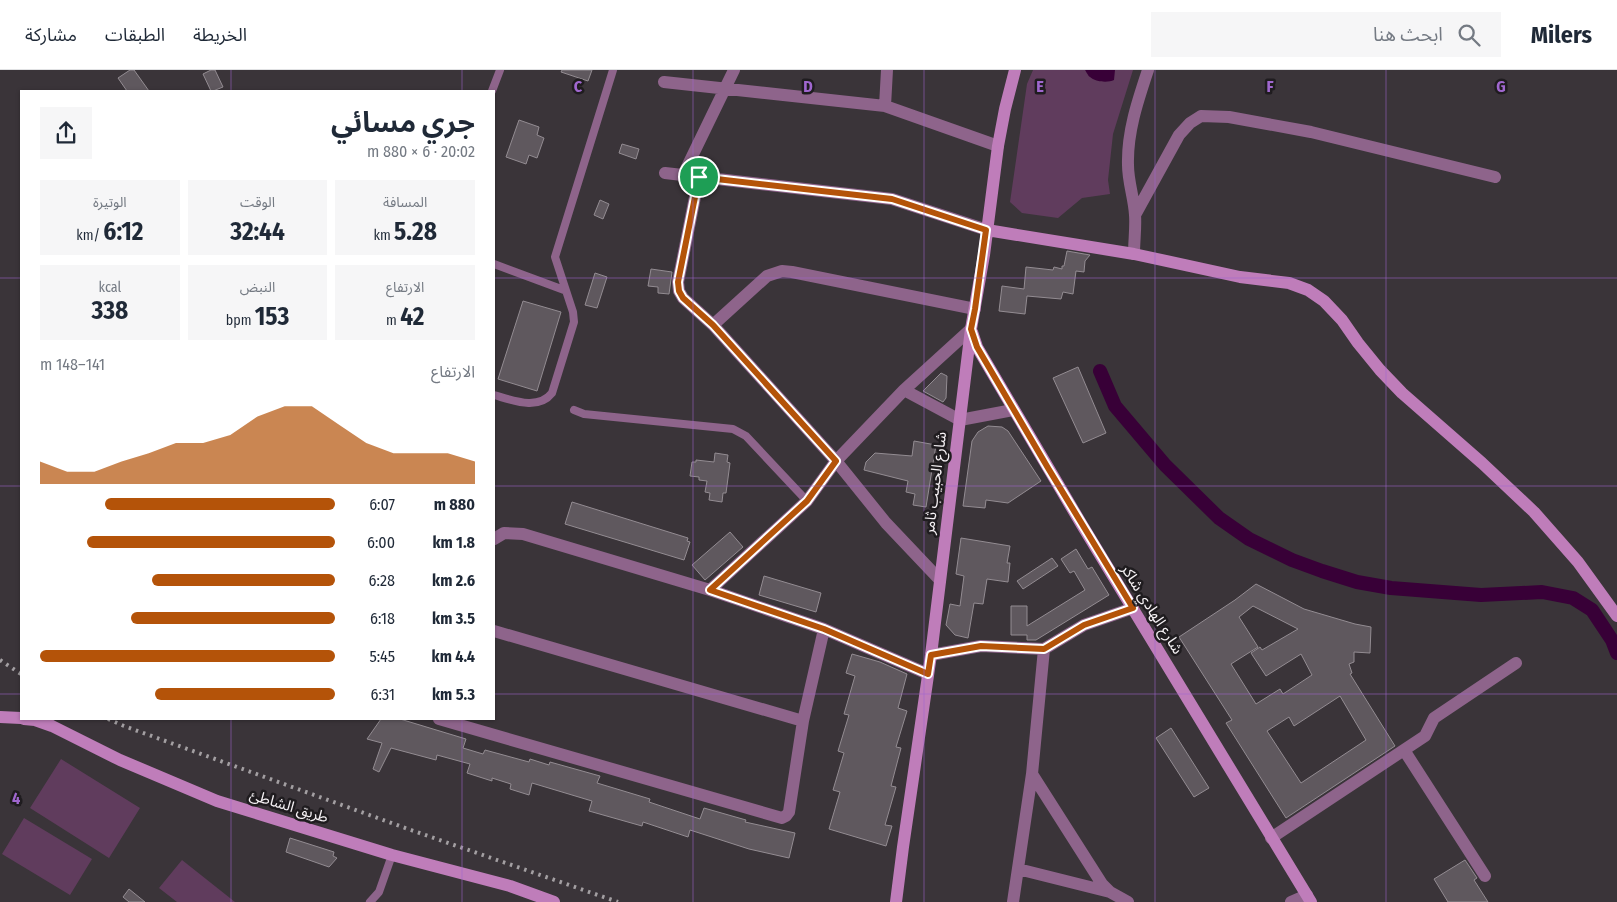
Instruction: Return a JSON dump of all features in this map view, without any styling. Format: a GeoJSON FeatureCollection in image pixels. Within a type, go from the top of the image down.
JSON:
{"type":"FeatureCollection","features":[{"type":"Feature","properties":{"kind":"street"},"geometry":{"type":"LineString","coordinates":[[683,175],[734,70]]}},
{"type":"Feature","properties":{"kind":"street"},"geometry":{"type":"LineString","coordinates":[[885,106],[887,70]]}},
{"type":"Feature","properties":{"kind":"street","name":"شارع الحبيب ثامر"},"geometry":{"type":"LineString","coordinates":[[896,902],[902,847],[931,655],[971,329],[998,146],[1015,70]]}},
{"type":"Feature","properties":{"kind":"street"},"geometry":{"type":"LineString","coordinates":[[1134,254],[1135,215],[1128,164],[1129,145],[1138,99],[1148,70]]}},
{"type":"Feature","properties":{"kind":"street"},"geometry":{"type":"LineString","coordinates":[[664,82],[885,106],[998,146]]}},
{"type":"Feature","properties":{"kind":"street"},"geometry":{"type":"LineString","coordinates":[[1135,215],[1179,135],[1190,123],[1201,116],[1229,117],[1311,132],[1495,177]]}},
{"type":"Feature","properties":{"kind":"street"},"geometry":{"type":"LineString","coordinates":[[666,173],[892,199],[986,230],[1134,254],[1240,277],[1289,283],[1308,290],[1324,301],[1342,320],[1380,370],[1402,393],[1482,463],[1534,512],[1578,562],[1617,616]]}},
{"type":"Feature","properties":{"kind":"street"},"geometry":{"type":"LineString","coordinates":[[699,177],[678,282],[679,291],[683,298],[713,325],[836,461],[886,523],[940,580]]}},
{"type":"Feature","properties":{"kind":"street"},"geometry":{"type":"LineString","coordinates":[[713,325],[767,276],[782,271],[975,309]]}},
{"type":"Feature","properties":{"kind":"street"},"geometry":{"type":"LineString","coordinates":[[710,590],[807,501],[836,461],[904,390],[971,329]]}},
{"type":"Feature","properties":{"kind":"street","name":"شارع الهادي شاكر"},"geometry":{"type":"LineString","coordinates":[[971,329],[977,347],[1013,410],[1309,898]]}},
{"type":"Feature","properties":{"kind":"street"},"geometry":{"type":"LineString","coordinates":[[904,390],[960,420],[1013,410]]}},
{"type":"Feature","properties":{"kind":"street"},"geometry":{"type":"LineString","coordinates":[[495,538],[504,534],[522,534],[710,590],[824,629],[928,674]]}},
{"type":"Feature","properties":{"kind":"street"},"geometry":{"type":"LineString","coordinates":[[931,655],[981,646],[1044,649],[1084,625],[1133,608]]}},
{"type":"Feature","properties":{"kind":"street"},"geometry":{"type":"LineString","coordinates":[[442,720],[782,818],[789,812],[803,721],[824,629]]}},
{"type":"Feature","properties":{"kind":"street"},"geometry":{"type":"LineString","coordinates":[[495,631],[803,721]]}},
{"type":"Feature","properties":{"kind":"street"},"geometry":{"type":"LineString","coordinates":[[1013,902],[1032,774],[1044,649]]}},
{"type":"Feature","properties":{"kind":"street"},"geometry":{"type":"LineString","coordinates":[[1271,838],[1425,736],[1434,718],[1516,663]]}},
{"type":"Feature","properties":{"kind":"street","name":"طريق الشاطئ"},"geometry":{"type":"LineString","coordinates":[[0,717],[20,719]]}},
{"type":"Feature","properties":{"kind":"street","name":"طريق الشاطئ"},"geometry":{"type":"LineString","coordinates":[[35,720],[52,726],[120,760],[217,800],[392,855],[510,886],[554,902]]}},
{"type":"Feature","properties":{"kind":"street"},"geometry":{"type":"LineString","coordinates":[[1404,750],[1484,876]]}},
{"type":"Feature","properties":{"kind":"street"},"geometry":{"type":"LineString","coordinates":[[1032,774],[1102,884],[1110,892]]}},
{"type":"Feature","properties":{"kind":"street"},"geometry":{"type":"LineString","coordinates":[[1018,869],[1110,892],[1128,902]]}},
{"type":"Feature","properties":{"kind":"street"},"geometry":{"type":"LineString","coordinates":[[1291,902],[1309,898]]}},
{"type":"Feature","properties":{"kind":"lane"},"geometry":{"type":"LineString","coordinates":[[492,90],[500,70]]}},
{"type":"Feature","properties":{"kind":"lane"},"geometry":{"type":"LineString","coordinates":[[495,396],[534,404],[543,401],[552,393],[574,322],[573,312],[564,290],[555,257],[613,70]]}},
{"type":"Feature","properties":{"kind":"lane"},"geometry":{"type":"LineString","coordinates":[[495,264],[564,290]]}},
{"type":"Feature","properties":{"kind":"lane"},"geometry":{"type":"LineString","coordinates":[[574,410],[584,414],[733,429],[746,436],[807,501]]}},
{"type":"Feature","properties":{"kind":"lane"},"geometry":{"type":"LineString","coordinates":[[370,902],[379,892],[392,855]]}},
{"type":"Feature","properties":{"kind":"shaded area"},"geometry":{"type":"Polygon","coordinates":[[[1033,70],[1133,70],[1113,134],[1108,180],[1110,194],[1082,198],[1058,218],[1022,213],[1010,202],[1027,84],[1033,70]]]}},
{"type":"Feature","properties":{"kind":"shaded area"},"geometry":{"type":"Polygon","coordinates":[[[1085,70],[1115,70],[1114,80],[1105,82],[1095,80],[1085,70]]]}},
{"type":"Feature","properties":{"kind":"shaded area"},"geometry":{"type":"Polygon","coordinates":[[[61,759],[140,808],[109,858],[30,808],[61,759]]]}},
{"type":"Feature","properties":{"kind":"shaded area"},"geometry":{"type":"Polygon","coordinates":[[[24,818],[92,859],[70,895],[2,854],[24,818]]]}},
{"type":"Feature","properties":{"kind":"shaded area"},"geometry":{"type":"Polygon","coordinates":[[[182,860],[235,902],[177,902],[159,888],[182,860]]]}},
{"type":"Feature","properties":{"kind":"building"},"geometry":{"type":"Polygon","coordinates":[[[130,70],[134,70],[148,90],[126,90],[118,78],[130,70]]]}},
{"type":"Feature","properties":{"kind":"building"},"geometry":{"type":"Polygon","coordinates":[[[215,70],[223,87],[211,90],[203,74],[215,70]]]}},
{"type":"Feature","properties":{"kind":"building"},"geometry":{"type":"Polygon","coordinates":[[[562,70],[592,70],[588,81],[561,72],[562,70]]]}},
{"type":"Feature","properties":{"kind":"building"},"geometry":{"type":"Polygon","coordinates":[[[519,120],[539,127],[537,135],[544,138],[537,158],[529,155],[526,164],[506,157],[519,120]]]}},
{"type":"Feature","properties":{"kind":"building"},"geometry":{"type":"Polygon","coordinates":[[[622,144],[639,149],[636,159],[619,153],[622,144]]]}},
{"type":"Feature","properties":{"kind":"building"},"geometry":{"type":"Polygon","coordinates":[[[600,200],[609,204],[603,219],[594,215],[600,200]]]}},
{"type":"Feature","properties":{"kind":"building"},"geometry":{"type":"Polygon","coordinates":[[[1067,251],[1090,255],[1085,261],[1084,272],[1076,271],[1073,294],[1063,292],[1061,299],[1027,296],[1025,314],[999,311],[1002,286],[1024,289],[1026,267],[1053,270],[1054,267],[1062,269],[1067,251]]]}},
{"type":"Feature","properties":{"kind":"building"},"geometry":{"type":"Polygon","coordinates":[[[651,269],[672,272],[669,294],[658,293],[658,287],[648,286],[651,269]]]}},
{"type":"Feature","properties":{"kind":"building"},"geometry":{"type":"Polygon","coordinates":[[[595,273],[607,277],[597,308],[585,305],[595,273]]]}},
{"type":"Feature","properties":{"kind":"building"},"geometry":{"type":"Polygon","coordinates":[[[523,301],[561,312],[537,391],[498,379],[523,301]]]}},
{"type":"Feature","properties":{"kind":"building"},"geometry":{"type":"Polygon","coordinates":[[[1078,367],[1106,433],[1083,443],[1053,378],[1078,367]]]}},
{"type":"Feature","properties":{"kind":"building"},"geometry":{"type":"Polygon","coordinates":[[[941,373],[947,376],[946,398],[943,402],[923,391],[941,373]]]}},
{"type":"Feature","properties":{"kind":"building"},"geometry":{"type":"Polygon","coordinates":[[[988,426],[1002,427],[1008,431],[1041,481],[1008,503],[986,500],[985,508],[963,506],[972,441],[978,432],[988,426]]]}},
{"type":"Feature","properties":{"kind":"building"},"geometry":{"type":"Polygon","coordinates":[[[914,441],[936,445],[926,507],[913,505],[915,494],[906,492],[908,481],[864,470],[866,462],[875,453],[912,456],[914,441]]]}},
{"type":"Feature","properties":{"kind":"building"},"geometry":{"type":"Polygon","coordinates":[[[715,453],[728,455],[727,462],[730,463],[726,493],[723,493],[722,502],[709,500],[710,493],[705,492],[707,481],[699,480],[699,477],[690,476],[692,462],[696,462],[696,460],[714,462],[715,453]]]}},
{"type":"Feature","properties":{"kind":"building"},"geometry":{"type":"Polygon","coordinates":[[[572,502],[688,538],[687,541],[690,542],[684,560],[565,524],[572,502]]]}},
{"type":"Feature","properties":{"kind":"building"},"geometry":{"type":"Polygon","coordinates":[[[730,532],[743,547],[705,580],[692,565],[730,532]]]}},
{"type":"Feature","properties":{"kind":"building"},"geometry":{"type":"Polygon","coordinates":[[[961,538],[1010,546],[1007,563],[1010,563],[1008,582],[987,579],[983,604],[974,603],[968,638],[955,635],[946,625],[950,604],[960,606],[964,576],[956,574],[961,538]]]}},
{"type":"Feature","properties":{"kind":"building"},"geometry":{"type":"Polygon","coordinates":[[[1076,549],[1088,569],[1092,567],[1109,595],[1036,640],[1027,640],[1027,635],[1011,635],[1011,606],[1027,606],[1027,626],[1085,590],[1074,571],[1070,573],[1061,559],[1076,549]]]}},
{"type":"Feature","properties":{"kind":"building"},"geometry":{"type":"Polygon","coordinates":[[[1052,558],[1058,566],[1023,589],[1017,581],[1052,558]]]}},
{"type":"Feature","properties":{"kind":"building"},"geometry":{"type":"Polygon","coordinates":[[[764,576],[821,593],[816,612],[759,595],[764,576]]]}},
{"type":"Feature","properties":{"kind":"building"},"geometry":{"type":"Polygon","coordinates":[[[1256,584],[1304,609],[1371,627],[1370,653],[1354,652],[1354,662],[1349,664],[1352,673],[1350,674],[1395,746],[1286,818],[1226,723],[1232,720],[1179,637],[1256,584]],[[1253,606],[1239,617],[1258,647],[1231,664],[1256,704],[1280,689],[1283,694],[1312,675],[1301,654],[1266,676],[1251,653],[1260,647],[1262,650],[1298,629],[1253,606]],[[1340,696],[1294,726],[1289,717],[1267,731],[1301,783],[1366,740],[1340,696]]]}},
{"type":"Feature","properties":{"kind":"building"},"geometry":{"type":"Polygon","coordinates":[[[852,654],[880,662],[907,674],[898,708],[907,711],[896,747],[901,748],[891,786],[896,787],[885,825],[892,826],[886,846],[829,829],[840,792],[833,790],[844,753],[838,751],[849,715],[844,714],[855,676],[846,673],[852,654]]]}},
{"type":"Feature","properties":{"kind":"building"},"geometry":{"type":"Polygon","coordinates":[[[380,720],[403,720],[466,739],[463,748],[483,754],[485,750],[529,762],[530,759],[549,765],[550,762],[600,776],[597,783],[650,799],[649,802],[700,819],[704,808],[746,820],[745,822],[795,833],[789,858],[749,849],[690,830],[688,837],[643,822],[642,826],[589,811],[592,801],[532,783],[529,795],[510,789],[511,784],[492,778],[492,781],[467,773],[470,764],[437,755],[436,760],[391,748],[379,772],[373,769],[382,743],[367,739],[380,720]]]}},
{"type":"Feature","properties":{"kind":"building"},"geometry":{"type":"Polygon","coordinates":[[[1171,728],[1209,788],[1194,797],[1156,738],[1171,728]]]}},
{"type":"Feature","properties":{"kind":"building"},"geometry":{"type":"Polygon","coordinates":[[[290,838],[334,852],[333,856],[337,858],[329,867],[286,852],[290,838]]]}},
{"type":"Feature","properties":{"kind":"building"},"geometry":{"type":"Polygon","coordinates":[[[1465,860],[1477,878],[1474,880],[1488,902],[1448,902],[1434,879],[1465,860]]]}},
{"type":"Feature","properties":{"kind":"building"},"geometry":{"type":"Polygon","coordinates":[[[129,889],[145,902],[129,902],[123,897],[129,889]]]}},
{"type":"Feature","properties":{"kind":"waterway"},"geometry":{"type":"LineString","coordinates":[[1100,371],[1115,406],[1165,465],[1219,518],[1249,539],[1292,560],[1357,582],[1391,588],[1481,595],[1542,592],[1573,598],[1592,610],[1612,640],[1617,653]]}},
{"type":"Feature","properties":{"kind":"railway"},"geometry":{"type":"LineString","coordinates":[[0,660],[20,673]]}},
{"type":"Feature","properties":{"kind":"railway"},"geometry":{"type":"LineString","coordinates":[[110,720],[408,829],[618,902]]}},
{"type":"Feature","properties":{"kind":"route"},"geometry":{"type":"LineString","coordinates":[[699,177],[892,199],[986,230],[984,255],[971,329],[977,347],[1082,526],[1133,608],[1084,625],[1044,649],[981,646],[931,655],[928,674],[824,629],[710,590],[807,501],[836,461],[713,325],[683,298],[679,291],[678,282],[699,177]]}}]}
